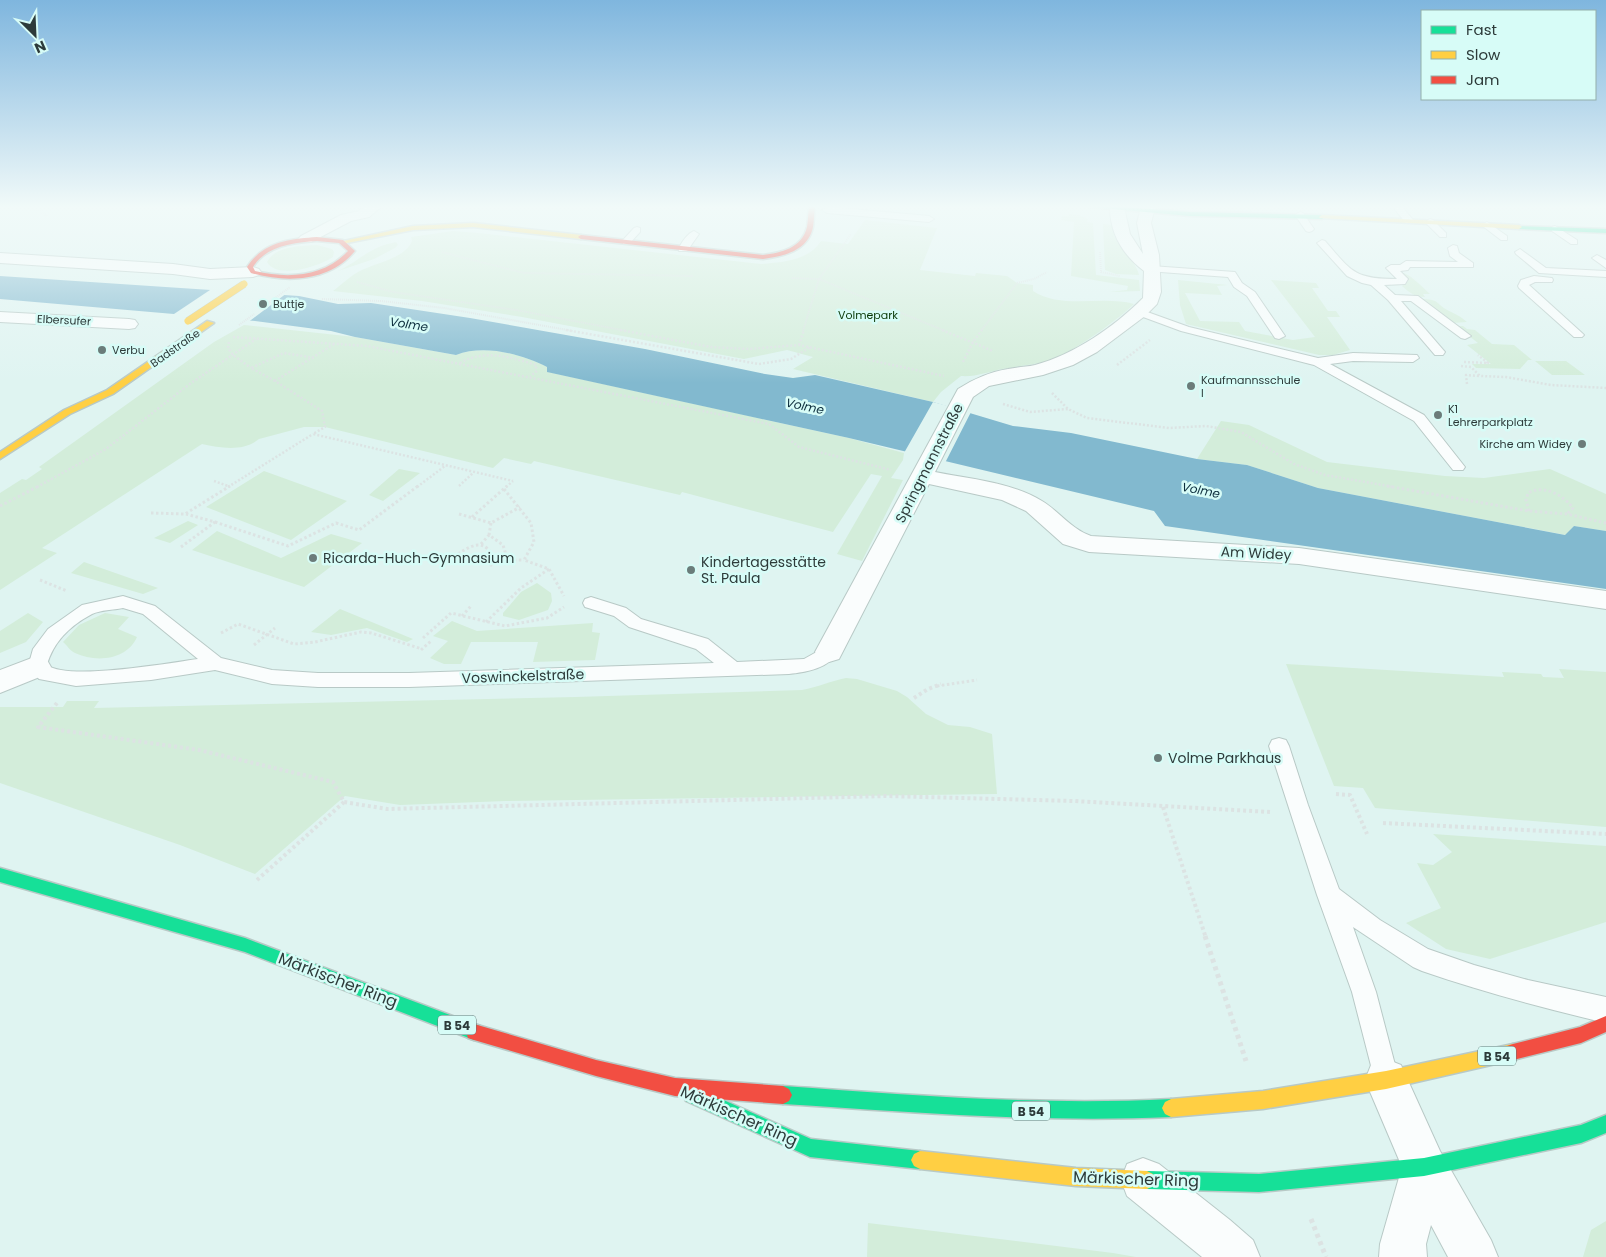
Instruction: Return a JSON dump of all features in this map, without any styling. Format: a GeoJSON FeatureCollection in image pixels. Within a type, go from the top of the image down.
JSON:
{"type":"FeatureCollection","features":[{"type":"Feature","properties":{"kind":"street"},"geometry":{"type":"LineString","coordinates":[[120,266],[280,278],[302,275],[328,269],[334,266]]}},
{"type":"Feature","properties":{"kind":"street","name":"Badstraße"},"geometry":{"type":"LineString","coordinates":[[185,323],[255,275],[260,266]]}},
{"type":"Feature","properties":{"kind":"street"},"geometry":{"type":"LineString","coordinates":[[1146,266],[1151,269]]}},
{"type":"Feature","properties":{"kind":"street","name":"Springmannstraße"},"geometry":{"type":"LineString","coordinates":[[829,652],[961,400],[982,382],[1007,375],[1044,369],[1066,361],[1090,348],[1139,312],[1151,300],[1153,292],[1151,266]]}},
{"type":"Feature","properties":{"kind":"street","name":"Elbersufer"},"geometry":{"type":"LineString","coordinates":[[0,317],[129,324]]}},
{"type":"Feature","properties":{"kind":"street","name":"Badstraße"},"geometry":{"type":"LineString","coordinates":[[0,456],[66,412],[110,392],[214,320]]}},
{"type":"Feature","properties":{"kind":"street","name":"Badstraße"},"geometry":{"type":"LineString","coordinates":[[66,412],[92,387]]}},
{"type":"Feature","properties":{"kind":"street","name":"Am Widey"},"geometry":{"type":"LineString","coordinates":[[926,468],[1009,494],[1034,506],[1072,538],[1089,544],[1299,556],[1606,600]]}},
{"type":"Feature","properties":{"kind":"street"},"geometry":{"type":"LineString","coordinates":[[0,682],[37,667]]}},
{"type":"Feature","properties":{"kind":"street","name":"Märkischer Ring"},"geometry":{"type":"LineString","coordinates":[[0,875],[245,945],[484,1036],[596,1068],[675,1087],[993,1109],[1082,1112],[1263,1100],[1386,1080],[1523,1050],[1580,1035],[1606,1024]]}},
{"type":"Feature","properties":{"kind":"street"},"geometry":{"type":"LineString","coordinates":[[1386,1080],[1424,1167],[1474,1257]]}},
{"type":"Feature","properties":{"kind":"street","name":"Märkischer Ring"},"geometry":{"type":"LineString","coordinates":[[675,1087],[810,1148],[1076,1177],[1143,1180],[1259,1182],[1424,1167],[1581,1134],[1606,1124]]}},
{"type":"Feature","properties":{"kind":"street"},"geometry":{"type":"LineString","coordinates":[[1402,1257],[1403,1244],[1424,1167]]}},
{"type":"Feature","properties":{"kind":"street"},"geometry":{"type":"LineString","coordinates":[[1143,1180],[1214,1236],[1236,1257]]}},
{"type":"Feature","properties":{"kind":"lane"},"geometry":{"type":"LineString","coordinates":[[1344,266],[1354,277],[1365,282],[1401,282],[1403,279],[1391,268],[1404,268],[1405,266]]}},
{"type":"Feature","properties":{"kind":"lane"},"geometry":{"type":"LineString","coordinates":[[1537,266],[1543,271],[1606,274]]}},
{"type":"Feature","properties":{"kind":"lane"},"geometry":{"type":"LineString","coordinates":[[1151,269],[1231,274],[1238,285],[1251,294],[1279,336]]}},
{"type":"Feature","properties":{"kind":"lane"},"geometry":{"type":"LineString","coordinates":[[1548,280],[1534,279],[1525,282],[1523,286],[1578,335]]}},
{"type":"Feature","properties":{"kind":"lane"},"geometry":{"type":"LineString","coordinates":[[1374,282],[1392,298],[1439,352]]}},
{"type":"Feature","properties":{"kind":"lane"},"geometry":{"type":"LineString","coordinates":[[1392,298],[1414,298],[1465,336]]}},
{"type":"Feature","properties":{"kind":"lane"},"geometry":{"type":"LineString","coordinates":[[1139,312],[1185,329],[1318,362],[1419,418],[1458,467]]}},
{"type":"Feature","properties":{"kind":"lane"},"geometry":{"type":"LineString","coordinates":[[1318,362],[1354,357],[1413,358]]}},
{"type":"Feature","properties":{"kind":"lane","name":"Voswinckelstraße"},"geometry":{"type":"LineString","coordinates":[[216,663],[149,610],[123,602],[88,609],[54,633],[42,649],[37,667],[46,674],[76,679],[151,673],[216,663],[272,677],[318,680],[409,680],[804,666],[822,659],[829,652]]}},
{"type":"Feature","properties":{"kind":"lane"},"geometry":{"type":"LineString","coordinates":[[591,603],[620,612],[635,622],[702,644],[733,670]]}},
{"type":"Feature","properties":{"kind":"lane"},"geometry":{"type":"LineString","coordinates":[[1279,746],[1328,895],[1364,992],[1386,1080]]}},
{"type":"Feature","properties":{"kind":"lane"},"geometry":{"type":"LineString","coordinates":[[1328,895],[1372,928],[1422,959],[1510,987],[1606,1010]]}},
{"type":"Feature","properties":{"kind":"path"},"geometry":{"type":"LineString","coordinates":[[495,266],[524,273],[702,277]]}},
{"type":"Feature","properties":{"kind":"path"},"geometry":{"type":"LineString","coordinates":[[799,345],[819,279],[828,266]]}},
{"type":"Feature","properties":{"kind":"path"},"geometry":{"type":"LineString","coordinates":[[790,278],[819,279],[973,342],[1017,283],[1034,279],[1047,272]]}},
{"type":"Feature","properties":{"kind":"path"},"geometry":{"type":"LineString","coordinates":[[354,280],[393,292],[516,310],[712,347],[749,349],[799,345],[944,376]]}},
{"type":"Feature","properties":{"kind":"path"},"geometry":{"type":"LineString","coordinates":[[276,292],[284,293]]}},
{"type":"Feature","properties":{"kind":"path"},"geometry":{"type":"LineString","coordinates":[[318,299],[340,302],[382,301],[423,308],[444,308],[639,341],[759,364],[791,359],[810,348]]}},
{"type":"Feature","properties":{"kind":"path"},"geometry":{"type":"LineString","coordinates":[[185,514],[325,427],[322,411],[233,355],[228,348],[230,337],[367,346],[769,424],[800,447],[882,468],[926,468]]}},
{"type":"Feature","properties":{"kind":"path"},"geometry":{"type":"LineString","coordinates":[[0,506],[106,449],[191,383],[256,339]]}},
{"type":"Feature","properties":{"kind":"path"},"geometry":{"type":"LineString","coordinates":[[275,381],[315,358],[335,343]]}},
{"type":"Feature","properties":{"kind":"path"},"geometry":{"type":"LineString","coordinates":[[252,368],[284,353],[315,358]]}},
{"type":"Feature","properties":{"kind":"path"},"geometry":{"type":"LineString","coordinates":[[460,364],[467,358],[476,355],[516,359],[536,365],[536,372],[529,377]]}},
{"type":"Feature","properties":{"kind":"path"},"geometry":{"type":"LineString","coordinates":[[1471,367],[1480,376]]}},
{"type":"Feature","properties":{"kind":"path"},"geometry":{"type":"LineString","coordinates":[[1467,384],[1466,375],[1506,377],[1551,385],[1606,388]]}},
{"type":"Feature","properties":{"kind":"path"},"geometry":{"type":"LineString","coordinates":[[961,400],[1030,412],[1068,408],[1087,418],[1170,428],[1206,426],[1241,432],[1294,464],[1325,475],[1529,511],[1567,514],[1606,523]]}},
{"type":"Feature","properties":{"kind":"path"},"geometry":{"type":"LineString","coordinates":[[312,434],[513,481],[472,517]]}},
{"type":"Feature","properties":{"kind":"path"},"geometry":{"type":"LineString","coordinates":[[151,513],[185,514],[288,546],[336,523],[359,530],[446,466]]}},
{"type":"Feature","properties":{"kind":"path"},"geometry":{"type":"LineString","coordinates":[[460,486],[473,472]]}},
{"type":"Feature","properties":{"kind":"path"},"geometry":{"type":"LineString","coordinates":[[214,481],[228,486]]}},
{"type":"Feature","properties":{"kind":"path"},"geometry":{"type":"LineString","coordinates":[[504,489],[531,523],[534,542],[524,560]]}},
{"type":"Feature","properties":{"kind":"path"},"geometry":{"type":"LineString","coordinates":[[1529,511],[1524,500],[1525,496],[1529,491],[1538,489],[1560,495],[1570,502],[1572,508],[1567,514]]}},
{"type":"Feature","properties":{"kind":"path"},"geometry":{"type":"LineString","coordinates":[[459,514],[491,523],[520,507]]}},
{"type":"Feature","properties":{"kind":"path"},"geometry":{"type":"LineString","coordinates":[[181,547],[215,522]]}},
{"type":"Feature","properties":{"kind":"path"},"geometry":{"type":"LineString","coordinates":[[481,544],[489,534],[491,523]]}},
{"type":"Feature","properties":{"kind":"path"},"geometry":{"type":"LineString","coordinates":[[489,534],[502,542],[507,550],[508,560]]}},
{"type":"Feature","properties":{"kind":"path"},"geometry":{"type":"LineString","coordinates":[[458,554],[469,546],[481,544],[488,548],[495,560]]}},
{"type":"Feature","properties":{"kind":"path"},"geometry":{"type":"LineString","coordinates":[[431,641],[423,638],[451,613],[505,626],[548,618],[564,608],[565,597],[549,569],[524,560],[495,560]]}},
{"type":"Feature","properties":{"kind":"path"},"geometry":{"type":"LineString","coordinates":[[490,566],[495,560]]}},
{"type":"Feature","properties":{"kind":"path"},"geometry":{"type":"LineString","coordinates":[[485,622],[521,588],[549,569]]}},
{"type":"Feature","properties":{"kind":"path"},"geometry":{"type":"LineString","coordinates":[[40,580],[72,592]]}},
{"type":"Feature","properties":{"kind":"path"},"geometry":{"type":"LineString","coordinates":[[462,616],[471,606]]}},
{"type":"Feature","properties":{"kind":"path"},"geometry":{"type":"LineString","coordinates":[[242,627],[294,644],[315,642],[361,632],[371,633],[422,649]]}},
{"type":"Feature","properties":{"kind":"path"},"geometry":{"type":"LineString","coordinates":[[257,642],[275,628]]}},
{"type":"Feature","properties":{"kind":"path"},"geometry":{"type":"LineString","coordinates":[[914,698],[922,690],[947,683],[977,680]]}},
{"type":"Feature","properties":{"kind":"path"},"geometry":{"type":"LineString","coordinates":[[57,702],[38,727],[199,750],[333,782],[344,802]]}},
{"type":"Feature","properties":{"kind":"path"},"geometry":{"type":"LineString","coordinates":[[1336,794],[1350,795],[1367,834]]}},
{"type":"Feature","properties":{"kind":"path"},"geometry":{"type":"LineString","coordinates":[[344,802],[388,809],[886,796],[1074,801],[1276,812]]}},
{"type":"Feature","properties":{"kind":"path"},"geometry":{"type":"LineString","coordinates":[[257,880],[344,802]]}},
{"type":"Feature","properties":{"kind":"path"},"geometry":{"type":"LineString","coordinates":[[1163,807],[1246,1061]]}},
{"type":"Feature","properties":{"kind":"path"},"geometry":{"type":"LineString","coordinates":[[1383,823],[1606,834]]}},
{"type":"Feature","properties":{"kind":"green space"},"geometry":{"type":"Polygon","coordinates":[[[271,266],[313,266],[289,271],[271,266]]]}},
{"type":"Feature","properties":{"kind":"green space","name":"Volmepark"},"geometry":{"type":"Polygon","coordinates":[[[374,266],[922,266],[920,270],[975,276],[976,273],[1007,276],[1017,283],[1033,285],[1033,291],[1044,297],[1057,300],[1109,301],[1134,304],[1117,319],[1068,352],[1037,364],[977,375],[961,376],[941,392],[933,402],[793,369],[813,357],[787,350],[744,359],[522,317],[422,301],[333,291],[365,269],[374,266]]]}},
{"type":"Feature","properties":{"kind":"green space"},"geometry":{"type":"Polygon","coordinates":[[[1072,266],[1095,266],[1096,275],[1139,280],[1140,291],[1109,292],[1127,290],[1128,286],[1071,276],[1072,266]]]}},
{"type":"Feature","properties":{"kind":"green space"},"geometry":{"type":"Polygon","coordinates":[[[1105,266],[1135,266],[1139,275],[1116,274],[1105,270],[1105,266]]]}},
{"type":"Feature","properties":{"kind":"green space"},"geometry":{"type":"Polygon","coordinates":[[[1399,272],[1411,277],[1430,294],[1423,294],[1425,297],[1421,297],[1410,293],[1402,286],[1408,281],[1399,272]]]}},
{"type":"Feature","properties":{"kind":"green space"},"geometry":{"type":"Polygon","coordinates":[[[1178,280],[1228,285],[1217,286],[1222,295],[1185,293],[1200,321],[1239,322],[1245,331],[1293,340],[1315,337],[1271,280],[1316,283],[1319,288],[1312,288],[1328,311],[1336,311],[1340,317],[1327,317],[1350,350],[1333,355],[1319,355],[1186,324],[1180,305],[1178,280]]]}},
{"type":"Feature","properties":{"kind":"green space"},"geometry":{"type":"Polygon","coordinates":[[[1419,299],[1437,302],[1467,322],[1452,323],[1419,299]]]}},
{"type":"Feature","properties":{"kind":"green space"},"geometry":{"type":"Polygon","coordinates":[[[244,325],[355,337],[456,355],[478,350],[502,352],[537,362],[547,367],[548,372],[849,438],[904,453],[903,460],[891,478],[903,480],[862,561],[837,554],[882,476],[871,474],[833,532],[682,492],[680,495],[534,461],[531,464],[504,458],[493,468],[325,427],[304,427],[259,439],[246,446],[224,448],[202,444],[42,548],[57,553],[0,590],[0,493],[22,479],[26,480],[42,469],[39,467],[214,342],[244,325]]]}},
{"type":"Feature","properties":{"kind":"green space"},"geometry":{"type":"Polygon","coordinates":[[[1456,326],[1475,330],[1492,344],[1514,345],[1532,360],[1528,360],[1520,369],[1476,368],[1472,364],[1491,364],[1467,345],[1478,343],[1456,326]]]}},
{"type":"Feature","properties":{"kind":"green space"},"geometry":{"type":"Polygon","coordinates":[[[1535,361],[1566,361],[1585,375],[1552,375],[1535,361]]]}},
{"type":"Feature","properties":{"kind":"green space"},"geometry":{"type":"Polygon","coordinates":[[[1221,421],[1249,425],[1327,462],[1445,476],[1484,478],[1550,469],[1606,494],[1606,531],[1574,526],[1566,535],[1318,488],[1247,465],[1197,459],[1221,421]]]}},
{"type":"Feature","properties":{"kind":"green space"},"geometry":{"type":"Polygon","coordinates":[[[399,469],[420,473],[383,501],[369,495],[399,469]]]}},
{"type":"Feature","properties":{"kind":"green space"},"geometry":{"type":"Polygon","coordinates":[[[264,471],[347,501],[291,540],[206,507],[264,471]]]}},
{"type":"Feature","properties":{"kind":"green space"},"geometry":{"type":"Polygon","coordinates":[[[188,521],[198,525],[170,543],[154,538],[188,521]]]}},
{"type":"Feature","properties":{"kind":"green space"},"geometry":{"type":"Polygon","coordinates":[[[217,531],[281,558],[331,534],[362,543],[304,587],[192,550],[217,531]]]}},
{"type":"Feature","properties":{"kind":"green space"},"geometry":{"type":"Polygon","coordinates":[[[84,562],[158,588],[143,594],[71,573],[84,562]]]}},
{"type":"Feature","properties":{"kind":"green space"},"geometry":{"type":"Polygon","coordinates":[[[537,583],[551,593],[552,601],[548,610],[519,620],[503,616],[503,613],[521,592],[537,583]]]}},
{"type":"Feature","properties":{"kind":"green space"},"geometry":{"type":"Polygon","coordinates":[[[340,609],[413,639],[407,642],[367,628],[331,635],[311,632],[340,609]]]}},
{"type":"Feature","properties":{"kind":"green space"},"geometry":{"type":"Polygon","coordinates":[[[28,613],[43,622],[26,642],[0,653],[0,631],[28,613]]]}},
{"type":"Feature","properties":{"kind":"green space"},"geometry":{"type":"Polygon","coordinates":[[[105,613],[129,617],[118,629],[137,637],[126,651],[110,657],[92,658],[73,652],[63,642],[79,625],[105,613]]]}},
{"type":"Feature","properties":{"kind":"green space"},"geometry":{"type":"Polygon","coordinates":[[[452,621],[477,631],[593,623],[592,632],[600,633],[595,660],[533,662],[538,642],[471,642],[461,664],[444,664],[430,658],[448,641],[433,636],[452,621]]]}},
{"type":"Feature","properties":{"kind":"green space"},"geometry":{"type":"Polygon","coordinates":[[[1286,664],[1504,677],[1502,672],[1541,674],[1543,677],[1564,678],[1559,669],[1606,672],[1606,827],[1375,808],[1363,788],[1334,786],[1286,664]]]}},
{"type":"Feature","properties":{"kind":"green space"},"geometry":{"type":"Polygon","coordinates":[[[846,678],[857,679],[897,691],[907,697],[926,714],[948,725],[970,727],[992,734],[997,794],[506,801],[400,805],[345,796],[255,874],[180,845],[0,783],[0,707],[63,707],[67,701],[99,701],[94,708],[802,690],[846,678]]]}},
{"type":"Feature","properties":{"kind":"green space"},"geometry":{"type":"Polygon","coordinates":[[[1433,834],[1606,846],[1606,922],[1490,959],[1446,949],[1406,923],[1441,908],[1417,863],[1433,865],[1452,852],[1433,834]]]}},
{"type":"Feature","properties":{"kind":"green space"},"geometry":{"type":"Polygon","coordinates":[[[1606,1221],[1606,1257],[1583,1257],[1591,1230],[1606,1221]]]}},
{"type":"Feature","properties":{"kind":"green space"},"geometry":{"type":"Polygon","coordinates":[[[868,1223],[1113,1253],[1136,1257],[867,1257],[868,1223]]]}},
{"type":"Feature","properties":{"kind":"water","name":"Volme"},"geometry":{"type":"Polygon","coordinates":[[[0,276],[299,296],[338,304],[371,303],[470,318],[645,349],[765,374],[793,378],[815,375],[933,402],[1013,426],[1071,433],[1197,459],[1247,465],[1318,488],[1565,535],[1574,526],[1606,531],[1606,589],[1165,526],[1154,511],[849,438],[547,372],[547,367],[537,362],[502,352],[478,350],[456,355],[331,331],[255,321],[0,299],[0,276]]]}},
{"type":"Feature","properties":{"kind":"pier"},"geometry":{"type":"Polygon","coordinates":[[[213,288],[287,293],[247,323],[171,316],[213,288]]]}},
{"type":"Feature","properties":{"kind":"pier"},"geometry":{"type":"Polygon","coordinates":[[[933,402],[971,412],[945,463],[904,453],[933,402]]]}},
{"type":"Feature","properties":{"kind":"traffic: fast"},"geometry":{"type":"LineString","coordinates":[[0,875],[245,945],[474,1032]]}},
{"type":"Feature","properties":{"kind":"traffic: fast"},"geometry":{"type":"LineString","coordinates":[[692,1095],[810,1148],[920,1160]]}},
{"type":"Feature","properties":{"kind":"traffic: fast"},"geometry":{"type":"LineString","coordinates":[[783,1095],[1026,1110],[1074,1111],[1171,1108]]}},
{"type":"Feature","properties":{"kind":"traffic: fast"},"geometry":{"type":"LineString","coordinates":[[1147,1180],[1259,1183],[1424,1167],[1581,1134],[1606,1124]]}},
{"type":"Feature","properties":{"kind":"traffic: slow"},"geometry":{"type":"LineString","coordinates":[[188,321],[244,284]]}},
{"type":"Feature","properties":{"kind":"traffic: slow"},"geometry":{"type":"LineString","coordinates":[[0,456],[67,412],[110,392],[210,323]]}},
{"type":"Feature","properties":{"kind":"traffic: slow"},"geometry":{"type":"LineString","coordinates":[[1171,1108],[1263,1100],[1386,1080],[1513,1052]]}},
{"type":"Feature","properties":{"kind":"traffic: slow"},"geometry":{"type":"LineString","coordinates":[[920,1160],[1076,1177],[1147,1180]]}},
{"type":"Feature","properties":{"kind":"traffic: jam"},"geometry":{"type":"LineString","coordinates":[[251,266],[253,272],[279,277],[293,277],[320,273],[335,266]]}},
{"type":"Feature","properties":{"kind":"traffic: jam"},"geometry":{"type":"LineString","coordinates":[[1513,1052],[1581,1035],[1606,1024]]}},
{"type":"Feature","properties":{"kind":"traffic: jam"},"geometry":{"type":"LineString","coordinates":[[474,1032],[596,1068],[675,1087],[783,1095]]}},
{"type":"Feature","properties":{"kind":"place","name":"Buttje"},"geometry":{"type":"Point","coordinates":[263,304]}},
{"type":"Feature","properties":{"kind":"place","name":"Verbu"},"geometry":{"type":"Point","coordinates":[102,350]}},
{"type":"Feature","properties":{"kind":"place","name":"Kaufmannsschule I"},"geometry":{"type":"Point","coordinates":[1191,386]}},
{"type":"Feature","properties":{"kind":"place","name":"K1 Lehrerparkplatz"},"geometry":{"type":"Point","coordinates":[1438,415]}},
{"type":"Feature","properties":{"kind":"place","name":"Kirche am Widey"},"geometry":{"type":"Point","coordinates":[1582,444]}},
{"type":"Feature","properties":{"kind":"place","name":"Ricarda-Huch-Gymnasium"},"geometry":{"type":"Point","coordinates":[313,558]}},
{"type":"Feature","properties":{"kind":"place","name":"Kindertagesstätte St. Paula"},"geometry":{"type":"Point","coordinates":[691,570]}},
{"type":"Feature","properties":{"kind":"place","name":"Volme Parkhaus"},"geometry":{"type":"Point","coordinates":[1158,758]}}]}
